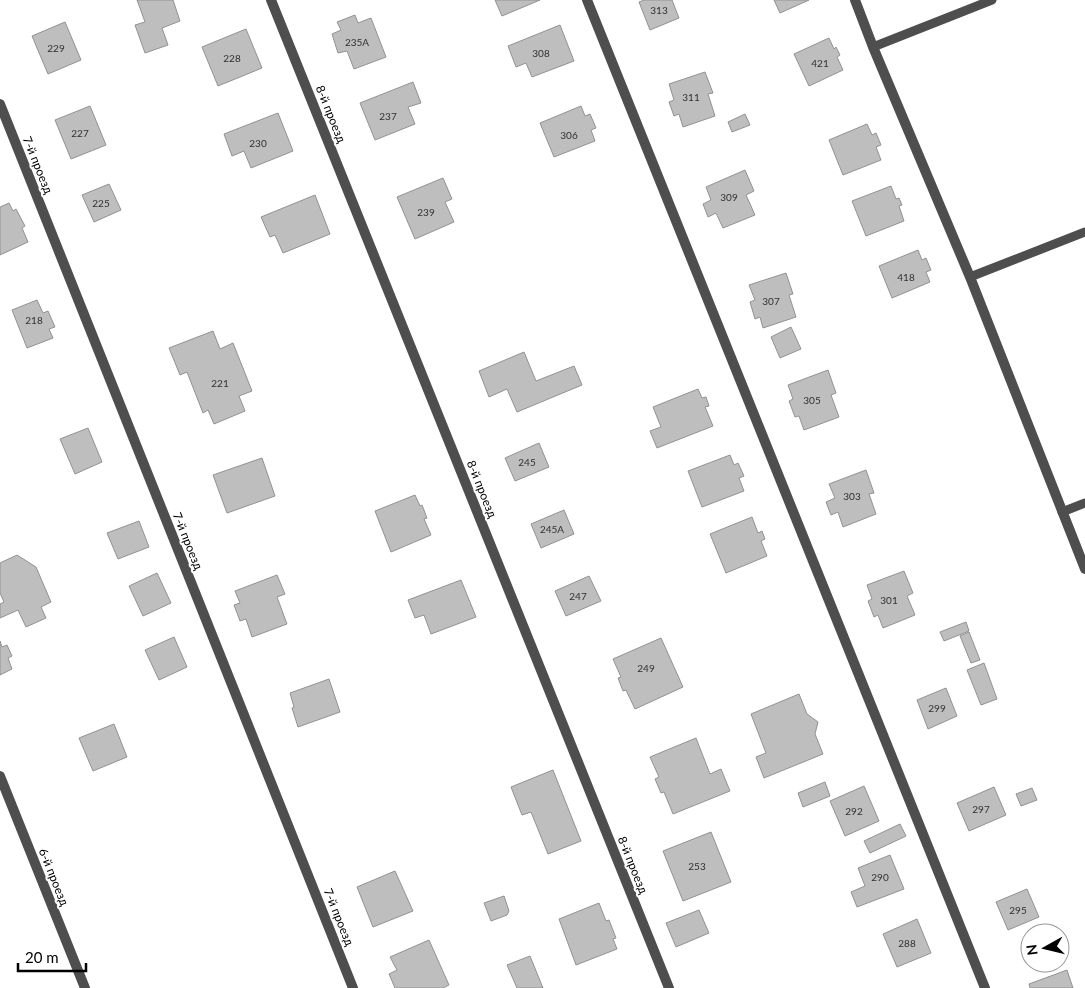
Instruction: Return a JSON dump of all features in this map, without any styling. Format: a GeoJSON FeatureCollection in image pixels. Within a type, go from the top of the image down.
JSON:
{"type":"FeatureCollection","features":[{"type":"Feature","properties":{"kind":"street","name":"8-й проезд"},"geometry":{"type":"LineString","coordinates":[[271,0],[669,988]]}},
{"type":"Feature","properties":{"kind":"street"},"geometry":{"type":"LineString","coordinates":[[587,0],[985,988]]}},
{"type":"Feature","properties":{"kind":"street"},"geometry":{"type":"LineString","coordinates":[[855,0],[873,48],[970,277],[1085,569]]}},
{"type":"Feature","properties":{"kind":"street","name":"7-й проезд"},"geometry":{"type":"LineString","coordinates":[[0,104],[354,988]]}},
{"type":"Feature","properties":{"kind":"street","name":"6-й проезд"},"geometry":{"type":"LineString","coordinates":[[0,776],[85,988]]}},
{"type":"Feature","properties":{"kind":"lane"},"geometry":{"type":"LineString","coordinates":[[873,48],[992,0]]}},
{"type":"Feature","properties":{"kind":"lane"},"geometry":{"type":"LineString","coordinates":[[970,277],[1085,232]]}},
{"type":"Feature","properties":{"kind":"lane"},"geometry":{"type":"LineString","coordinates":[[1062,512],[1085,503]]}},
{"type":"Feature","properties":{"kind":"building"},"geometry":{"type":"Polygon","coordinates":[[[137,0],[173,0],[180,21],[162,28],[168,45],[145,53],[135,25],[145,22],[137,0]]]}},
{"type":"Feature","properties":{"kind":"building"},"geometry":{"type":"Polygon","coordinates":[[[495,0],[540,0],[502,16],[495,0]]]}},
{"type":"Feature","properties":{"kind":"building"},"geometry":{"type":"Polygon","coordinates":[[[644,0],[672,0],[679,18],[650,30],[639,2],[644,0]]]}},
{"type":"Feature","properties":{"kind":"building"},"geometry":{"type":"Polygon","coordinates":[[[774,0],[809,0],[780,13],[774,0]]]}},
{"type":"Feature","properties":{"kind":"building"},"geometry":{"type":"Polygon","coordinates":[[[355,15],[358,23],[371,18],[386,57],[354,69],[347,51],[338,53],[332,34],[341,30],[337,22],[355,15]]]}},
{"type":"Feature","properties":{"kind":"building"},"geometry":{"type":"Polygon","coordinates":[[[65,22],[81,60],[48,74],[32,36],[65,22]]]}},
{"type":"Feature","properties":{"kind":"building"},"geometry":{"type":"Polygon","coordinates":[[[560,25],[574,61],[532,77],[526,63],[516,67],[508,46],[560,25]]]}},
{"type":"Feature","properties":{"kind":"building"},"geometry":{"type":"Polygon","coordinates":[[[246,29],[262,68],[218,86],[202,47],[246,29]]]}},
{"type":"Feature","properties":{"kind":"building"},"geometry":{"type":"Polygon","coordinates":[[[829,38],[834,49],[836,47],[840,55],[837,57],[843,70],[809,86],[794,54],[829,38]]]}},
{"type":"Feature","properties":{"kind":"building"},"geometry":{"type":"Polygon","coordinates":[[[705,72],[713,93],[708,94],[715,116],[683,127],[679,114],[674,116],[669,102],[674,100],[669,84],[705,72]]]}},
{"type":"Feature","properties":{"kind":"building"},"geometry":{"type":"Polygon","coordinates":[[[413,82],[421,103],[408,107],[415,124],[375,140],[360,103],[413,82]]]}},
{"type":"Feature","properties":{"kind":"building"},"geometry":{"type":"Polygon","coordinates":[[[90,106],[106,145],[71,159],[55,120],[90,106]]]}},
{"type":"Feature","properties":{"kind":"building"},"geometry":{"type":"Polygon","coordinates":[[[581,106],[585,116],[590,114],[596,128],[591,130],[595,141],[554,157],[540,123],[581,106]]]}},
{"type":"Feature","properties":{"kind":"building"},"geometry":{"type":"Polygon","coordinates":[[[278,113],[293,151],[251,168],[244,151],[232,156],[224,134],[278,113]]]}},
{"type":"Feature","properties":{"kind":"building"},"geometry":{"type":"Polygon","coordinates":[[[745,114],[750,125],[732,132],[728,122],[745,114]]]}},
{"type":"Feature","properties":{"kind":"building"},"geometry":{"type":"Polygon","coordinates":[[[867,124],[872,135],[876,133],[881,145],[876,147],[881,160],[843,175],[829,140],[867,124]]]}},
{"type":"Feature","properties":{"kind":"building"},"geometry":{"type":"Polygon","coordinates":[[[745,170],[754,191],[746,195],[755,215],[723,228],[716,213],[708,217],[703,204],[711,200],[706,187],[745,170]]]}},
{"type":"Feature","properties":{"kind":"building"},"geometry":{"type":"Polygon","coordinates":[[[443,178],[452,199],[445,202],[454,222],[415,239],[397,197],[443,178]]]}},
{"type":"Feature","properties":{"kind":"building"},"geometry":{"type":"Polygon","coordinates":[[[109,184],[121,210],[94,222],[82,195],[109,184]]]}},
{"type":"Feature","properties":{"kind":"building"},"geometry":{"type":"Polygon","coordinates":[[[891,186],[896,199],[899,198],[902,205],[899,206],[904,221],[866,236],[852,201],[891,186]]]}},
{"type":"Feature","properties":{"kind":"building"},"geometry":{"type":"Polygon","coordinates":[[[315,195],[330,234],[283,253],[275,235],[270,237],[261,217],[315,195]]]}},
{"type":"Feature","properties":{"kind":"building"},"geometry":{"type":"Polygon","coordinates":[[[9,203],[13,211],[16,209],[25,226],[22,228],[28,242],[0,255],[0,207],[9,203]]]}},
{"type":"Feature","properties":{"kind":"building"},"geometry":{"type":"Polygon","coordinates":[[[918,250],[922,260],[926,258],[931,270],[926,272],[930,282],[892,298],[879,266],[918,250]]]}},
{"type":"Feature","properties":{"kind":"building"},"geometry":{"type":"Polygon","coordinates":[[[786,273],[793,294],[789,295],[796,317],[763,328],[760,317],[755,319],[750,302],[755,300],[749,285],[786,273]]]}},
{"type":"Feature","properties":{"kind":"building"},"geometry":{"type":"Polygon","coordinates":[[[37,300],[43,313],[48,311],[55,327],[49,329],[53,338],[27,348],[12,310],[37,300]]]}},
{"type":"Feature","properties":{"kind":"building"},"geometry":{"type":"Polygon","coordinates":[[[791,327],[801,349],[780,358],[771,337],[791,327]]]}},
{"type":"Feature","properties":{"kind":"building"},"geometry":{"type":"Polygon","coordinates":[[[213,331],[220,349],[233,343],[252,391],[239,396],[245,411],[214,424],[208,410],[203,413],[187,372],[180,375],[169,348],[213,331]]]}},
{"type":"Feature","properties":{"kind":"building"},"geometry":{"type":"Polygon","coordinates":[[[524,352],[536,381],[574,366],[582,385],[517,412],[507,389],[489,397],[479,371],[524,352]]]}},
{"type":"Feature","properties":{"kind":"building"},"geometry":{"type":"Polygon","coordinates":[[[828,370],[836,393],[831,395],[839,417],[804,430],[799,416],[795,417],[789,401],[793,399],[788,385],[828,370]]]}},
{"type":"Feature","properties":{"kind":"building"},"geometry":{"type":"Polygon","coordinates":[[[698,389],[702,398],[706,397],[709,406],[705,407],[713,426],[657,448],[650,431],[661,427],[653,407],[698,389]]]}},
{"type":"Feature","properties":{"kind":"building"},"geometry":{"type":"Polygon","coordinates":[[[88,428],[102,462],[75,474],[60,439],[88,428]]]}},
{"type":"Feature","properties":{"kind":"building"},"geometry":{"type":"Polygon","coordinates":[[[539,443],[549,467],[515,481],[505,458],[539,443]]]}},
{"type":"Feature","properties":{"kind":"building"},"geometry":{"type":"Polygon","coordinates":[[[730,455],[734,465],[738,463],[744,476],[739,478],[744,491],[702,507],[688,471],[730,455]]]}},
{"type":"Feature","properties":{"kind":"building"},"geometry":{"type":"Polygon","coordinates":[[[262,458],[275,496],[227,513],[213,475],[262,458]]]}},
{"type":"Feature","properties":{"kind":"building"},"geometry":{"type":"Polygon","coordinates":[[[866,470],[874,493],[869,494],[876,514],[843,527],[838,512],[831,515],[826,502],[835,498],[829,484],[866,470]]]}},
{"type":"Feature","properties":{"kind":"building"},"geometry":{"type":"Polygon","coordinates":[[[415,495],[420,506],[422,505],[427,518],[424,519],[431,535],[391,552],[375,511],[415,495]]]}},
{"type":"Feature","properties":{"kind":"building"},"geometry":{"type":"Polygon","coordinates":[[[564,510],[574,534],[541,548],[531,524],[564,510]]]}},
{"type":"Feature","properties":{"kind":"building"},"geometry":{"type":"Polygon","coordinates":[[[752,517],[758,533],[762,531],[765,539],[761,541],[767,556],[726,573],[710,534],[752,517]]]}},
{"type":"Feature","properties":{"kind":"building"},"geometry":{"type":"Polygon","coordinates":[[[139,521],[149,547],[118,559],[107,533],[139,521]]]}},
{"type":"Feature","properties":{"kind":"building"},"geometry":{"type":"Polygon","coordinates":[[[17,555],[36,567],[51,602],[41,607],[46,618],[26,627],[18,610],[0,618],[0,604],[4,602],[0,593],[0,563],[17,555]]]}},
{"type":"Feature","properties":{"kind":"building"},"geometry":{"type":"Polygon","coordinates":[[[904,571],[913,593],[907,596],[915,615],[883,628],[878,615],[874,617],[868,601],[872,599],[867,585],[904,571]]]}},
{"type":"Feature","properties":{"kind":"building"},"geometry":{"type":"Polygon","coordinates":[[[157,573],[171,603],[143,616],[129,586],[157,573]]]}},
{"type":"Feature","properties":{"kind":"building"},"geometry":{"type":"Polygon","coordinates":[[[277,575],[285,594],[277,597],[287,624],[252,637],[246,619],[240,621],[234,605],[240,603],[235,591],[277,575]]]}},
{"type":"Feature","properties":{"kind":"building"},"geometry":{"type":"Polygon","coordinates":[[[589,576],[601,601],[566,616],[555,591],[589,576]]]}},
{"type":"Feature","properties":{"kind":"building"},"geometry":{"type":"Polygon","coordinates":[[[461,580],[476,617],[431,634],[424,615],[415,618],[408,600],[461,580]]]}},
{"type":"Feature","properties":{"kind":"building"},"geometry":{"type":"Polygon","coordinates":[[[966,622],[969,631],[944,641],[940,632],[966,622]]]}},
{"type":"Feature","properties":{"kind":"building"},"geometry":{"type":"Polygon","coordinates":[[[969,632],[980,660],[971,663],[960,636],[969,632]]]}},
{"type":"Feature","properties":{"kind":"building"},"geometry":{"type":"Polygon","coordinates":[[[174,637],[187,667],[159,680],[145,650],[174,637]]]}},
{"type":"Feature","properties":{"kind":"building"},"geometry":{"type":"Polygon","coordinates":[[[661,638],[683,687],[635,709],[626,690],[623,691],[618,678],[621,677],[613,659],[661,638]]]}},
{"type":"Feature","properties":{"kind":"building"},"geometry":{"type":"Polygon","coordinates":[[[0,641],[2,647],[7,645],[12,656],[8,658],[12,669],[0,675],[0,641]]]}},
{"type":"Feature","properties":{"kind":"building"},"geometry":{"type":"Polygon","coordinates":[[[984,663],[997,699],[981,705],[967,670],[984,663]]]}},
{"type":"Feature","properties":{"kind":"building"},"geometry":{"type":"Polygon","coordinates":[[[329,679],[340,712],[298,727],[290,693],[329,679]]]}},
{"type":"Feature","properties":{"kind":"building"},"geometry":{"type":"Polygon","coordinates":[[[946,688],[957,716],[928,729],[917,700],[946,688]]]}},
{"type":"Feature","properties":{"kind":"building"},"geometry":{"type":"Polygon","coordinates":[[[799,694],[807,714],[818,722],[815,734],[823,754],[764,778],[756,757],[766,753],[751,714],[799,694]]]}},
{"type":"Feature","properties":{"kind":"building"},"geometry":{"type":"Polygon","coordinates":[[[114,724],[127,757],[93,771],[79,738],[114,724]]]}},
{"type":"Feature","properties":{"kind":"building"},"geometry":{"type":"Polygon","coordinates":[[[696,738],[710,774],[721,769],[730,791],[673,814],[664,792],[661,793],[655,779],[659,777],[650,757],[696,738]]]}},
{"type":"Feature","properties":{"kind":"building"},"geometry":{"type":"Polygon","coordinates":[[[553,770],[581,841],[548,854],[531,812],[522,815],[511,787],[553,770]]]}},
{"type":"Feature","properties":{"kind":"building"},"geometry":{"type":"Polygon","coordinates":[[[825,782],[830,796],[803,807],[798,793],[825,782]]]}},
{"type":"Feature","properties":{"kind":"building"},"geometry":{"type":"Polygon","coordinates":[[[864,786],[879,821],[845,836],[830,801],[864,786]]]}},
{"type":"Feature","properties":{"kind":"building"},"geometry":{"type":"Polygon","coordinates":[[[994,787],[1006,815],[969,831],[957,803],[994,787]]]}},
{"type":"Feature","properties":{"kind":"building"},"geometry":{"type":"Polygon","coordinates":[[[1032,788],[1037,800],[1021,806],[1016,794],[1032,788]]]}},
{"type":"Feature","properties":{"kind":"building"},"geometry":{"type":"Polygon","coordinates":[[[900,824],[906,836],[870,853],[864,841],[900,824]]]}},
{"type":"Feature","properties":{"kind":"building"},"geometry":{"type":"Polygon","coordinates":[[[711,832],[731,882],[683,901],[663,851],[711,832]]]}},
{"type":"Feature","properties":{"kind":"building"},"geometry":{"type":"Polygon","coordinates":[[[890,855],[904,889],[857,907],[851,892],[865,886],[858,868],[890,855]]]}},
{"type":"Feature","properties":{"kind":"building"},"geometry":{"type":"Polygon","coordinates":[[[395,871],[413,911],[373,927],[357,887],[395,871]]]}},
{"type":"Feature","properties":{"kind":"building"},"geometry":{"type":"Polygon","coordinates":[[[1027,889],[1039,917],[1020,923],[1020,925],[1008,930],[996,902],[1027,889]]]}},
{"type":"Feature","properties":{"kind":"building"},"geometry":{"type":"Polygon","coordinates":[[[504,896],[509,911],[507,915],[491,921],[484,903],[504,896]]]}},
{"type":"Feature","properties":{"kind":"building"},"geometry":{"type":"Polygon","coordinates":[[[599,903],[606,921],[609,920],[616,938],[613,939],[617,949],[576,965],[559,919],[599,903]]]}},
{"type":"Feature","properties":{"kind":"building"},"geometry":{"type":"Polygon","coordinates":[[[699,910],[709,933],[676,947],[666,923],[699,910]]]}},
{"type":"Feature","properties":{"kind":"building"},"geometry":{"type":"Polygon","coordinates":[[[917,919],[931,953],[897,967],[883,934],[917,919]]]}},
{"type":"Feature","properties":{"kind":"building"},"geometry":{"type":"Polygon","coordinates":[[[429,940],[449,985],[443,988],[395,988],[389,974],[397,970],[390,957],[429,940]]]}},
{"type":"Feature","properties":{"kind":"building"},"geometry":{"type":"Polygon","coordinates":[[[530,956],[543,988],[517,988],[507,965],[530,956]]]}},
{"type":"Feature","properties":{"kind":"building"},"geometry":{"type":"Polygon","coordinates":[[[1059,973],[1068,973],[1073,988],[1030,988],[1029,984],[1059,973]]]}}]}
